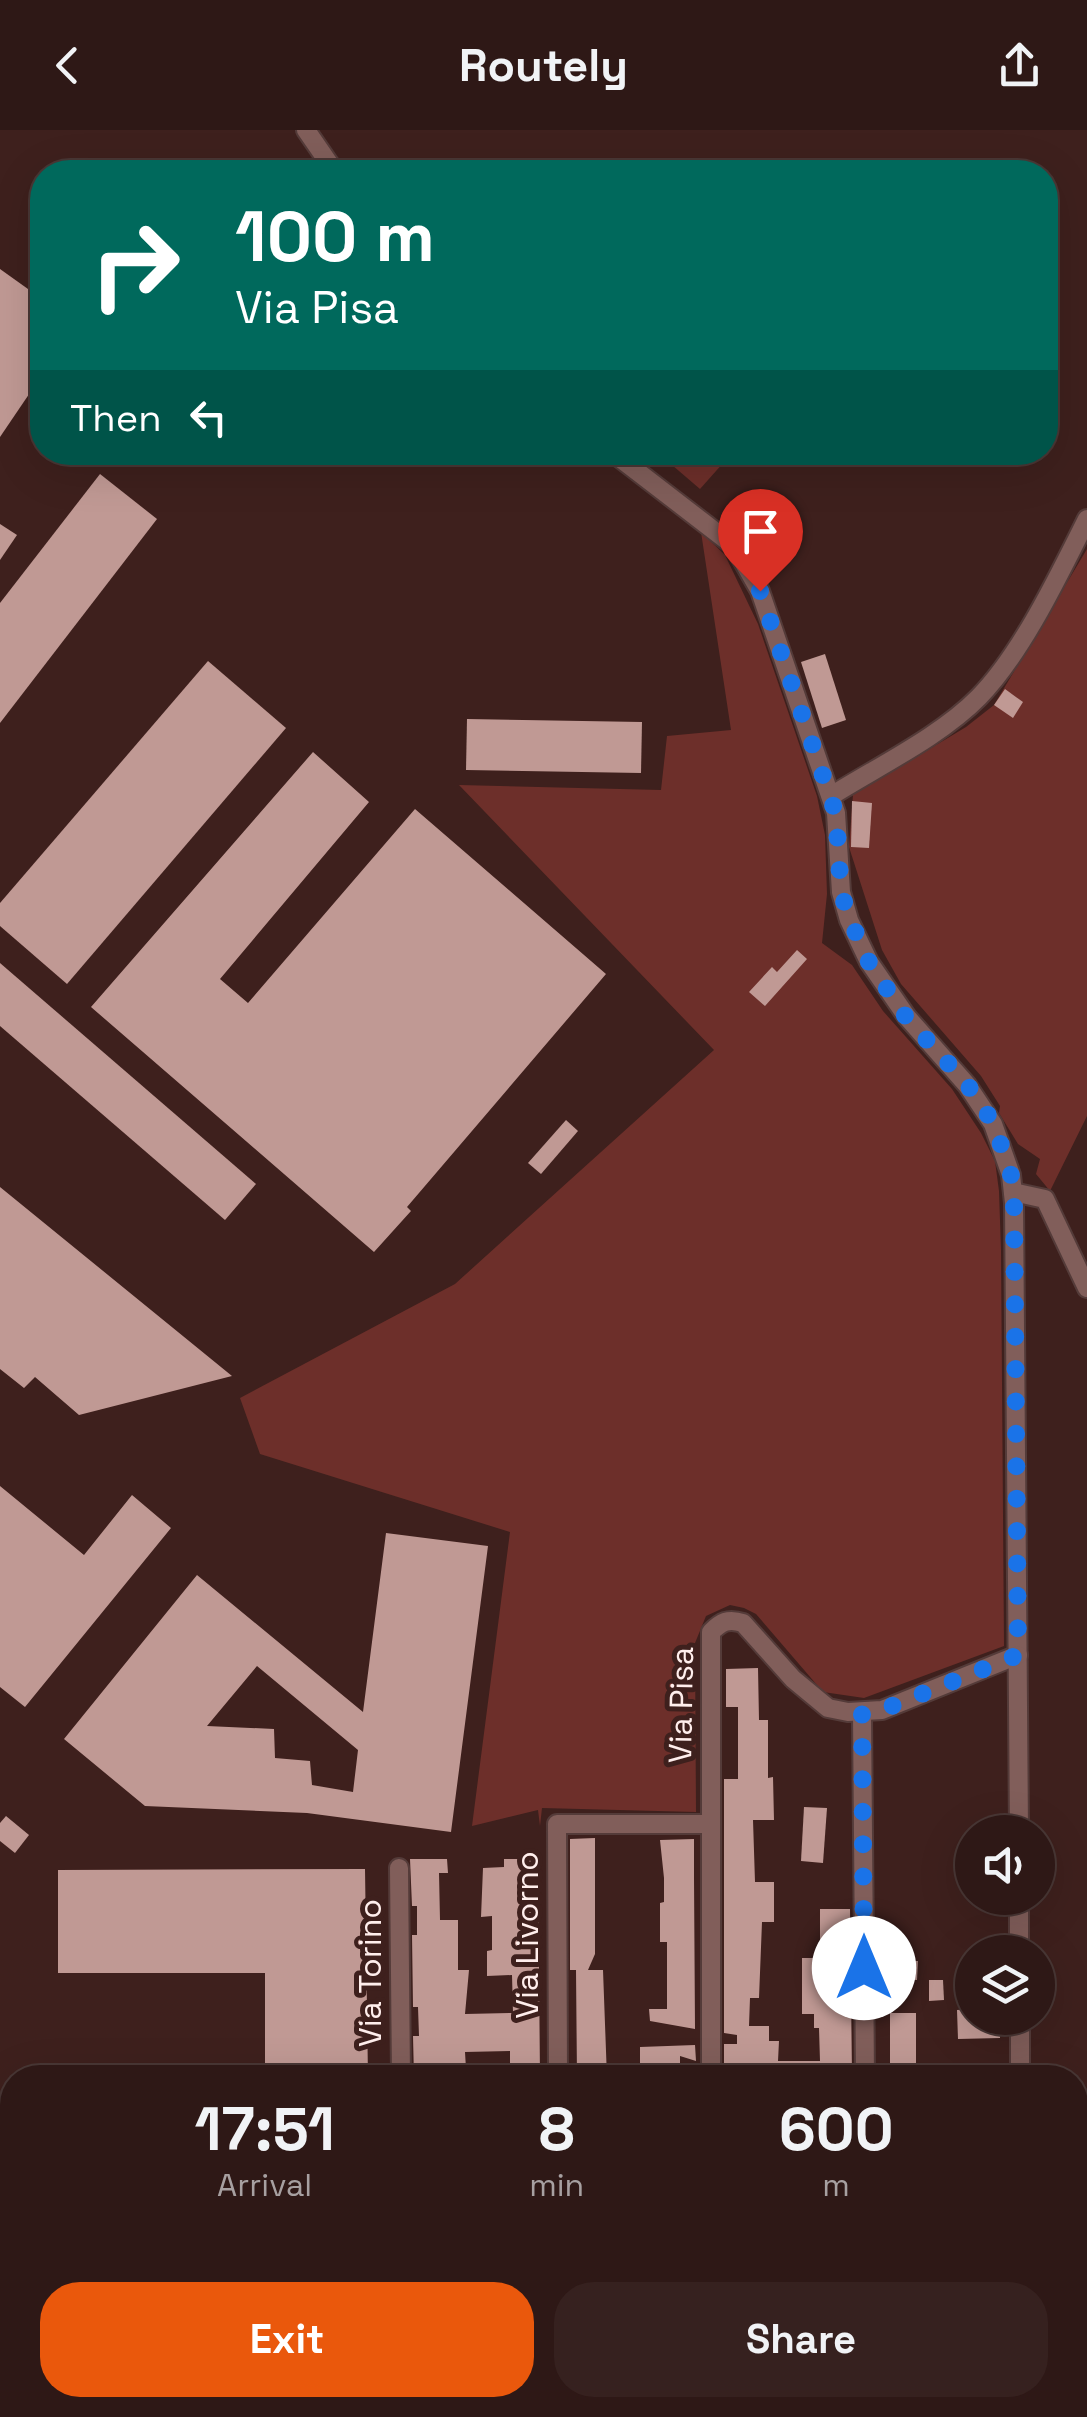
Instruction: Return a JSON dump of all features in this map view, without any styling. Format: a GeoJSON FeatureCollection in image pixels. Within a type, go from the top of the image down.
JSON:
{"type":"FeatureCollection","features":[{"type":"Feature","properties":{"kind":"street"},"geometry":{"type":"LineString","coordinates":[[306,130],[326,160]]}},
{"type":"Feature","properties":{"kind":"street"},"geometry":{"type":"LineString","coordinates":[[630,465],[720,532],[745,561],[760,591],[831,796],[836,814],[841,892],[850,920],[869,962],[906,1017],[967,1084],[994,1124],[1004,1150],[1013,1192],[1018,1815]]}},
{"type":"Feature","properties":{"kind":"street"},"geometry":{"type":"LineString","coordinates":[[831,796],[934,732],[976,700],[1013,652],[1087,519]]}},
{"type":"Feature","properties":{"kind":"street"},"geometry":{"type":"LineString","coordinates":[[1067,558],[1087,528]]}},
{"type":"Feature","properties":{"kind":"street"},"geometry":{"type":"LineString","coordinates":[[1013,1192],[1044,1199],[1087,1288]]}},
{"type":"Feature","properties":{"kind":"street","name":"Via Pisa"},"geometry":{"type":"LineString","coordinates":[[711,2065],[711,1632],[721,1622],[743,1623],[793,1680],[828,1708],[862,1714]]}},
{"type":"Feature","properties":{"kind":"street"},"geometry":{"type":"LineString","coordinates":[[865,2065],[862,1714],[882,1710],[1018,1655]]}},
{"type":"Feature","properties":{"kind":"street","name":"Via Livorno"},"geometry":{"type":"LineString","coordinates":[[558,2065],[557,1824],[710,1824]]}},
{"type":"Feature","properties":{"kind":"street","name":"Via Torino"},"geometry":{"type":"LineString","coordinates":[[399,1868],[401,2065]]}},
{"type":"Feature","properties":{"kind":"street"},"geometry":{"type":"LineString","coordinates":[[1020,2035],[1020,2065]]}},
{"type":"Feature","properties":{"kind":"shaded area"},"geometry":{"type":"Polygon","coordinates":[[[672,465],[721,465],[700,489],[672,465]]]}},
{"type":"Feature","properties":{"kind":"shaded area"},"geometry":{"type":"Polygon","coordinates":[[[701,532],[725,555],[758,624],[817,796],[825,835],[827,894],[822,943],[852,965],[883,1011],[952,1089],[995,1161],[1001,1250],[1004,1646],[864,1698],[823,1692],[756,1614],[730,1605],[706,1616],[695,1643],[696,1812],[542,1808],[540,1826],[538,1810],[472,1826],[510,1532],[260,1454],[240,1398],[455,1284],[714,1050],[459,785],[661,790],[667,736],[731,730],[701,532]]]}},
{"type":"Feature","properties":{"kind":"shaded area"},"geometry":{"type":"Polygon","coordinates":[[[1087,549],[1087,1116],[1050,1191],[1036,1174],[1040,1159],[1018,1144],[981,1076],[901,984],[882,950],[849,847],[853,795],[966,727],[994,705],[1087,549]]]}},
{"type":"Feature","properties":{"kind":"building"},"geometry":{"type":"Polygon","coordinates":[[[0,269],[30,290],[30,393],[0,437],[0,269]]]}},
{"type":"Feature","properties":{"kind":"building"},"geometry":{"type":"Polygon","coordinates":[[[100,474],[157,519],[0,723],[0,603],[100,474]]]}},
{"type":"Feature","properties":{"kind":"building"},"geometry":{"type":"Polygon","coordinates":[[[0,524],[17,535],[0,560],[0,524]]]}},
{"type":"Feature","properties":{"kind":"building"},"geometry":{"type":"Polygon","coordinates":[[[825,654],[846,720],[822,728],[801,662],[825,654]]]}},
{"type":"Feature","properties":{"kind":"building"},"geometry":{"type":"Polygon","coordinates":[[[208,661],[286,728],[67,984],[0,926],[0,903],[208,661]]]}},
{"type":"Feature","properties":{"kind":"building"},"geometry":{"type":"Polygon","coordinates":[[[1005,689],[1023,702],[1013,718],[994,705],[1005,689]]]}},
{"type":"Feature","properties":{"kind":"building"},"geometry":{"type":"Polygon","coordinates":[[[467,719],[642,722],[641,773],[466,770],[467,719]]]}},
{"type":"Feature","properties":{"kind":"building"},"geometry":{"type":"Polygon","coordinates":[[[313,752],[369,802],[220,979],[248,1003],[415,809],[606,974],[407,1207],[411,1211],[374,1252],[91,1007],[313,752]]]}},
{"type":"Feature","properties":{"kind":"building"},"geometry":{"type":"Polygon","coordinates":[[[852,801],[872,803],[869,848],[851,847],[852,801]]]}},
{"type":"Feature","properties":{"kind":"building"},"geometry":{"type":"Polygon","coordinates":[[[797,950],[807,959],[765,1006],[749,992],[772,967],[777,972],[797,950]]]}},
{"type":"Feature","properties":{"kind":"building"},"geometry":{"type":"Polygon","coordinates":[[[0,963],[256,1184],[225,1220],[0,1026],[0,963]]]}},
{"type":"Feature","properties":{"kind":"building"},"geometry":{"type":"Polygon","coordinates":[[[566,1120],[578,1131],[541,1174],[528,1163],[566,1120]]]}},
{"type":"Feature","properties":{"kind":"building"},"geometry":{"type":"Polygon","coordinates":[[[0,1187],[232,1376],[79,1415],[35,1377],[24,1388],[0,1369],[0,1187]]]}},
{"type":"Feature","properties":{"kind":"building"},"geometry":{"type":"Polygon","coordinates":[[[0,1486],[84,1555],[132,1495],[171,1528],[25,1707],[0,1687],[0,1486]]]}},
{"type":"Feature","properties":{"kind":"building"},"geometry":{"type":"Polygon","coordinates":[[[386,1533],[488,1546],[451,1832],[307,1813],[145,1806],[64,1739],[197,1575],[363,1712],[386,1533]],[[257,1666],[207,1726],[274,1729],[275,1758],[310,1761],[312,1785],[353,1792],[358,1750],[257,1666]]]}},
{"type":"Feature","properties":{"kind":"building"},"geometry":{"type":"Polygon","coordinates":[[[758,1668],[759,1720],[768,1720],[768,1778],[773,1777],[774,1820],[753,1820],[755,1882],[774,1882],[774,1922],[762,1922],[759,1998],[750,1998],[749,2026],[769,2026],[769,2041],[779,2041],[778,2061],[820,2061],[819,2028],[814,2028],[814,2014],[802,2014],[802,1958],[820,1958],[820,1909],[850,1909],[852,2065],[724,2065],[724,2044],[737,2044],[737,2035],[724,2033],[724,1779],[738,1779],[738,1707],[726,1707],[726,1669],[758,1668]]]}},
{"type":"Feature","properties":{"kind":"building"},"geometry":{"type":"Polygon","coordinates":[[[804,1807],[827,1808],[823,1863],[801,1861],[804,1807]]]}},
{"type":"Feature","properties":{"kind":"building"},"geometry":{"type":"Polygon","coordinates":[[[6,1816],[29,1835],[15,1853],[0,1841],[0,1823],[6,1816]]]}},
{"type":"Feature","properties":{"kind":"building"},"geometry":{"type":"Polygon","coordinates":[[[595,1838],[595,1954],[588,1970],[603,1970],[607,2065],[577,2065],[576,1970],[570,1970],[570,1839],[595,1838]]]}},
{"type":"Feature","properties":{"kind":"building"},"geometry":{"type":"Polygon","coordinates":[[[694,1839],[695,2029],[650,2021],[649,2009],[667,2009],[667,1942],[660,1942],[664,1878],[660,1840],[694,1839]]]}},
{"type":"Feature","properties":{"kind":"building"},"geometry":{"type":"Polygon","coordinates":[[[410,1859],[447,1859],[448,1873],[439,1873],[440,1920],[458,1920],[458,1970],[469,1970],[465,2014],[513,2013],[512,1975],[487,1976],[492,1916],[481,1917],[483,1868],[504,1867],[504,1859],[538,1859],[540,2065],[510,2065],[510,2051],[465,2052],[466,2065],[414,2065],[413,2036],[419,2036],[418,2007],[413,2007],[412,1935],[417,1935],[417,1906],[412,1906],[410,1859]]]}},
{"type":"Feature","properties":{"kind":"building"},"geometry":{"type":"Polygon","coordinates":[[[365,1869],[368,2065],[265,2065],[265,1973],[58,1973],[58,1870],[365,1869]]]}},
{"type":"Feature","properties":{"kind":"building"},"geometry":{"type":"Polygon","coordinates":[[[892,1961],[918,1961],[917,1980],[892,1980],[892,1961]]]}},
{"type":"Feature","properties":{"kind":"building"},"geometry":{"type":"Polygon","coordinates":[[[929,1980],[943,1980],[944,2000],[929,2001],[929,1980]]]}},
{"type":"Feature","properties":{"kind":"building"},"geometry":{"type":"Polygon","coordinates":[[[890,2013],[916,2013],[916,2065],[890,2065],[890,2013]]]}},
{"type":"Feature","properties":{"kind":"building"},"geometry":{"type":"Polygon","coordinates":[[[958,2035],[1000,2035],[1000,2038],[958,2039],[958,2035]]]}},
{"type":"Feature","properties":{"kind":"building"},"geometry":{"type":"Polygon","coordinates":[[[695,2045],[696,2061],[680,2056],[680,2065],[640,2065],[640,2047],[695,2045]]]}},
{"type":"Feature","properties":{"kind":"route"},"geometry":{"type":"LineString","coordinates":[[760,591],[836,814],[841,892],[850,920],[869,962],[906,1017],[967,1084],[994,1124],[1011,1175],[1014,1203],[1018,1655],[882,1710],[862,1714],[864,1968]]}}]}
